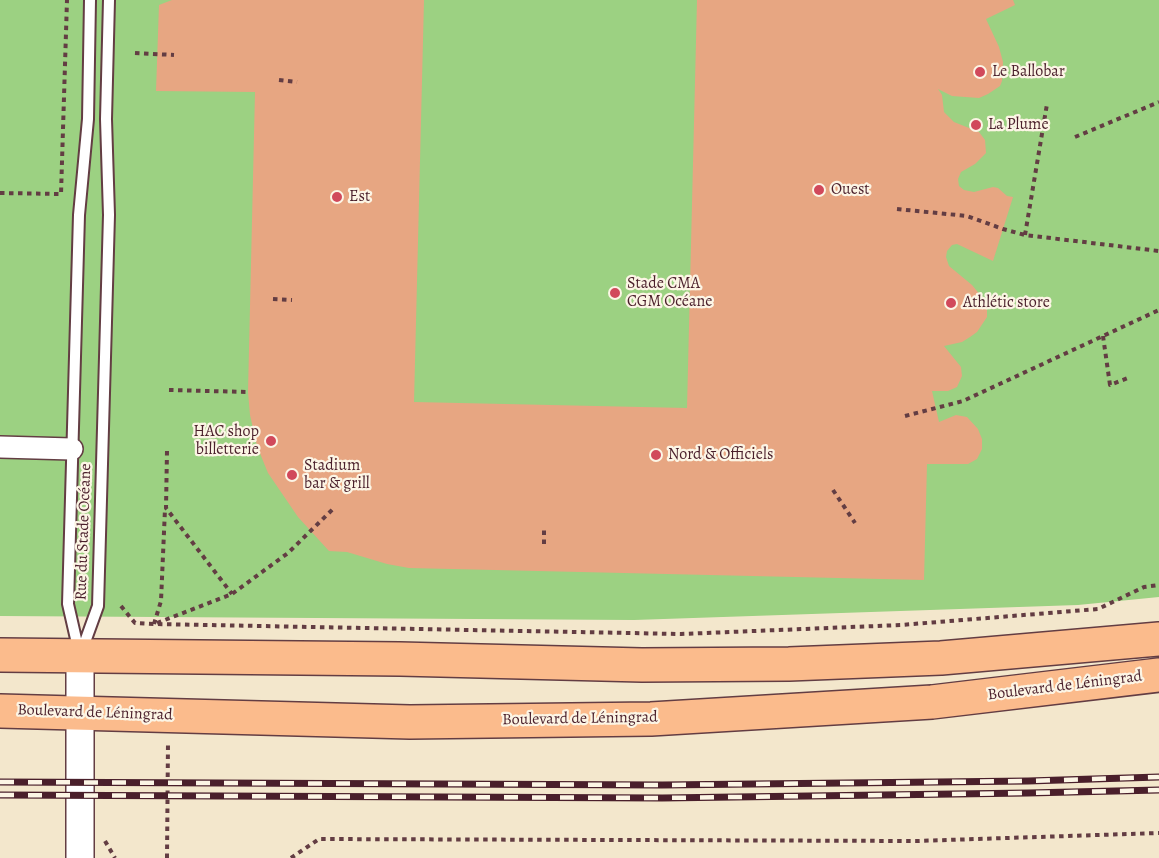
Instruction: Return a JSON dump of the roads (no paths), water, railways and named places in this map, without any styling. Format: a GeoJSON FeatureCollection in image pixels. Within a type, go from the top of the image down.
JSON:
{"type":"FeatureCollection","features":[{"type":"Feature","properties":{"kind":"main road"},"geometry":{"type":"LineString","coordinates":[[0,655],[400,659],[642,665],[789,664],[941,658],[1159,639]]}},
{"type":"Feature","properties":{"kind":"main road","name":"Boulevard de Léningrad"},"geometry":{"type":"LineString","coordinates":[[0,711],[79,711],[410,722],[651,719],[932,702],[1159,675]]}},
{"type":"Feature","properties":{"kind":"street"},"geometry":{"type":"LineString","coordinates":[[0,447],[72,449]]}},
{"type":"Feature","properties":{"kind":"street"},"geometry":{"type":"LineString","coordinates":[[80,656],[80,858]]}},
{"type":"Feature","properties":{"kind":"lane","name":"Rue du Stade Océane"},"geometry":{"type":"LineString","coordinates":[[80,656],[68,604],[79,214],[88,119],[90,0]]}},
{"type":"Feature","properties":{"kind":"lane","name":"Rue du Stade Océane"},"geometry":{"type":"LineString","coordinates":[[80,656],[98,606],[109,215],[106,118],[109,0]]}},
{"type":"Feature","properties":{"kind":"railway"},"geometry":{"type":"LineString","coordinates":[[0,782],[662,785],[1028,781],[1159,777]]}},
{"type":"Feature","properties":{"kind":"railway"},"geometry":{"type":"LineString","coordinates":[[0,795],[662,798],[1159,790]]}},
{"type":"Feature","properties":{"kind":"place","name":"Le Ballobar"},"geometry":{"type":"Point","coordinates":[980,72]}},
{"type":"Feature","properties":{"kind":"place","name":"La Plume"},"geometry":{"type":"Point","coordinates":[976,125]}},
{"type":"Feature","properties":{"kind":"place","name":"Ouest"},"geometry":{"type":"Point","coordinates":[819,190]}},
{"type":"Feature","properties":{"kind":"place","name":"Est"},"geometry":{"type":"Point","coordinates":[337,197]}},
{"type":"Feature","properties":{"kind":"place","name":"Stade CMA CGM Océane"},"geometry":{"type":"Point","coordinates":[615,293]}},
{"type":"Feature","properties":{"kind":"place","name":"Athlétic store"},"geometry":{"type":"Point","coordinates":[951,303]}},
{"type":"Feature","properties":{"kind":"place","name":"HAC shop billetterie"},"geometry":{"type":"Point","coordinates":[271,441]}},
{"type":"Feature","properties":{"kind":"place","name":"Nord & Officiels"},"geometry":{"type":"Point","coordinates":[656,455]}},
{"type":"Feature","properties":{"kind":"place","name":"Stadium bar & grill"},"geometry":{"type":"Point","coordinates":[292,475]}}]}
